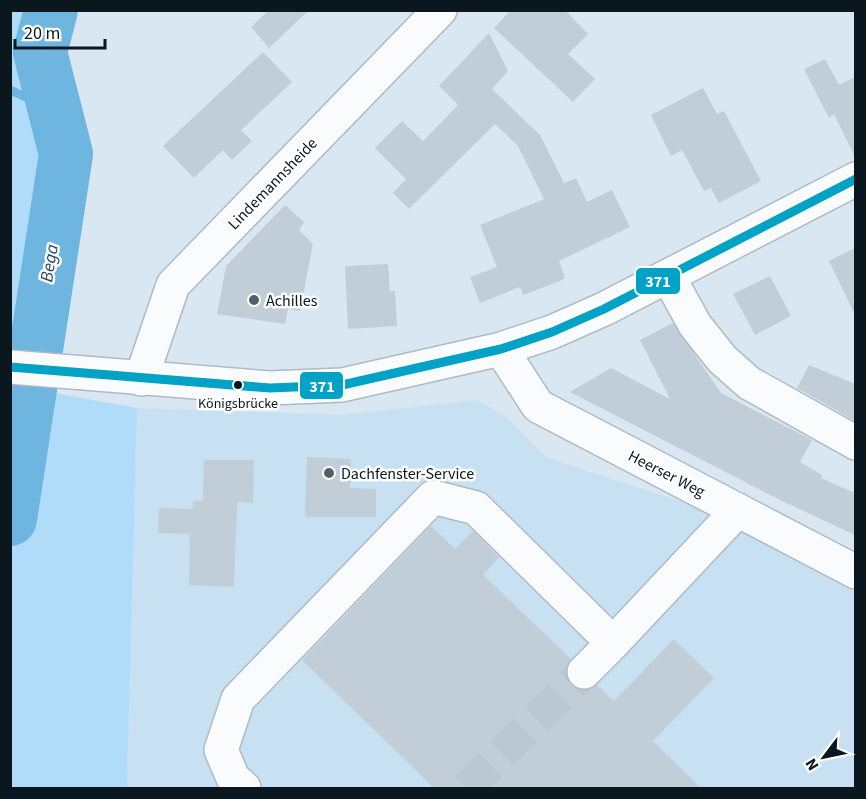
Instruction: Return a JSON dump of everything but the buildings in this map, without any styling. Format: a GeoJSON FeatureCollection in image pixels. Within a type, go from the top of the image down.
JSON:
{"type":"FeatureCollection","features":[{"type":"Feature","properties":{"kind":"street","name":"Lindemannsheide"},"geometry":{"type":"LineString","coordinates":[[141,379],[173,285],[440,10]]}},
{"type":"Feature","properties":{"kind":"street"},"geometry":{"type":"LineString","coordinates":[[10,367],[270,388],[342,385],[501,349],[552,332],[604,309],[855,180]]}},
{"type":"Feature","properties":{"kind":"street"},"geometry":{"type":"LineString","coordinates":[[668,276],[695,325],[722,359],[749,383],[855,443]]}},
{"type":"Feature","properties":{"kind":"street","name":"Heerser Weg"},"geometry":{"type":"LineString","coordinates":[[501,349],[538,406],[855,572]]}},
{"type":"Feature","properties":{"kind":"street"},"geometry":{"type":"LineString","coordinates":[[244,789],[233,778],[221,750],[238,699],[433,497],[476,508],[613,643]]}},
{"type":"Feature","properties":{"kind":"street"},"geometry":{"type":"LineString","coordinates":[[584,672],[738,510]]}},
{"type":"Feature","properties":{"kind":"shaded area"},"geometry":{"type":"Polygon","coordinates":[[[11,10],[36,11],[24,54],[49,162],[26,343],[10,342],[11,10]]]}},
{"type":"Feature","properties":{"kind":"shaded area"},"geometry":{"type":"Polygon","coordinates":[[[10,385],[137,408],[127,788],[11,788],[10,385]]]}},
{"type":"Feature","properties":{"kind":"shaded area"},"geometry":{"type":"Polygon","coordinates":[[[476,400],[505,416],[547,458],[695,506],[855,588],[855,788],[127,788],[137,408],[343,415],[476,400]]]}},
{"type":"Feature","properties":{"kind":"waterway","name":"Bega"},"geometry":{"type":"LineString","coordinates":[[10,519],[66,154],[40,52],[51,10]]}},
{"type":"Feature","properties":{"kind":"waterway"},"geometry":{"type":"LineString","coordinates":[[10,90],[55,110]]}},
{"type":"Feature","properties":{"kind":"tunnel"},"geometry":{"type":"LineString","coordinates":[[467,788],[584,672]]}},
{"type":"Feature","properties":{"kind":"transit line","name":"371"},"geometry":{"type":"LineString","coordinates":[[10,367],[270,388],[342,385],[501,349],[552,332],[604,309],[856,179]]}},
{"type":"Feature","properties":{"kind":"place","name":"Achilles"},"geometry":{"type":"Point","coordinates":[254,300]}},
{"type":"Feature","properties":{"kind":"place","name":"Königsbrücke"},"geometry":{"type":"Point","coordinates":[238,385]}},
{"type":"Feature","properties":{"kind":"place","name":"Dachfenster-Service"},"geometry":{"type":"Point","coordinates":[329,473]}}]}
